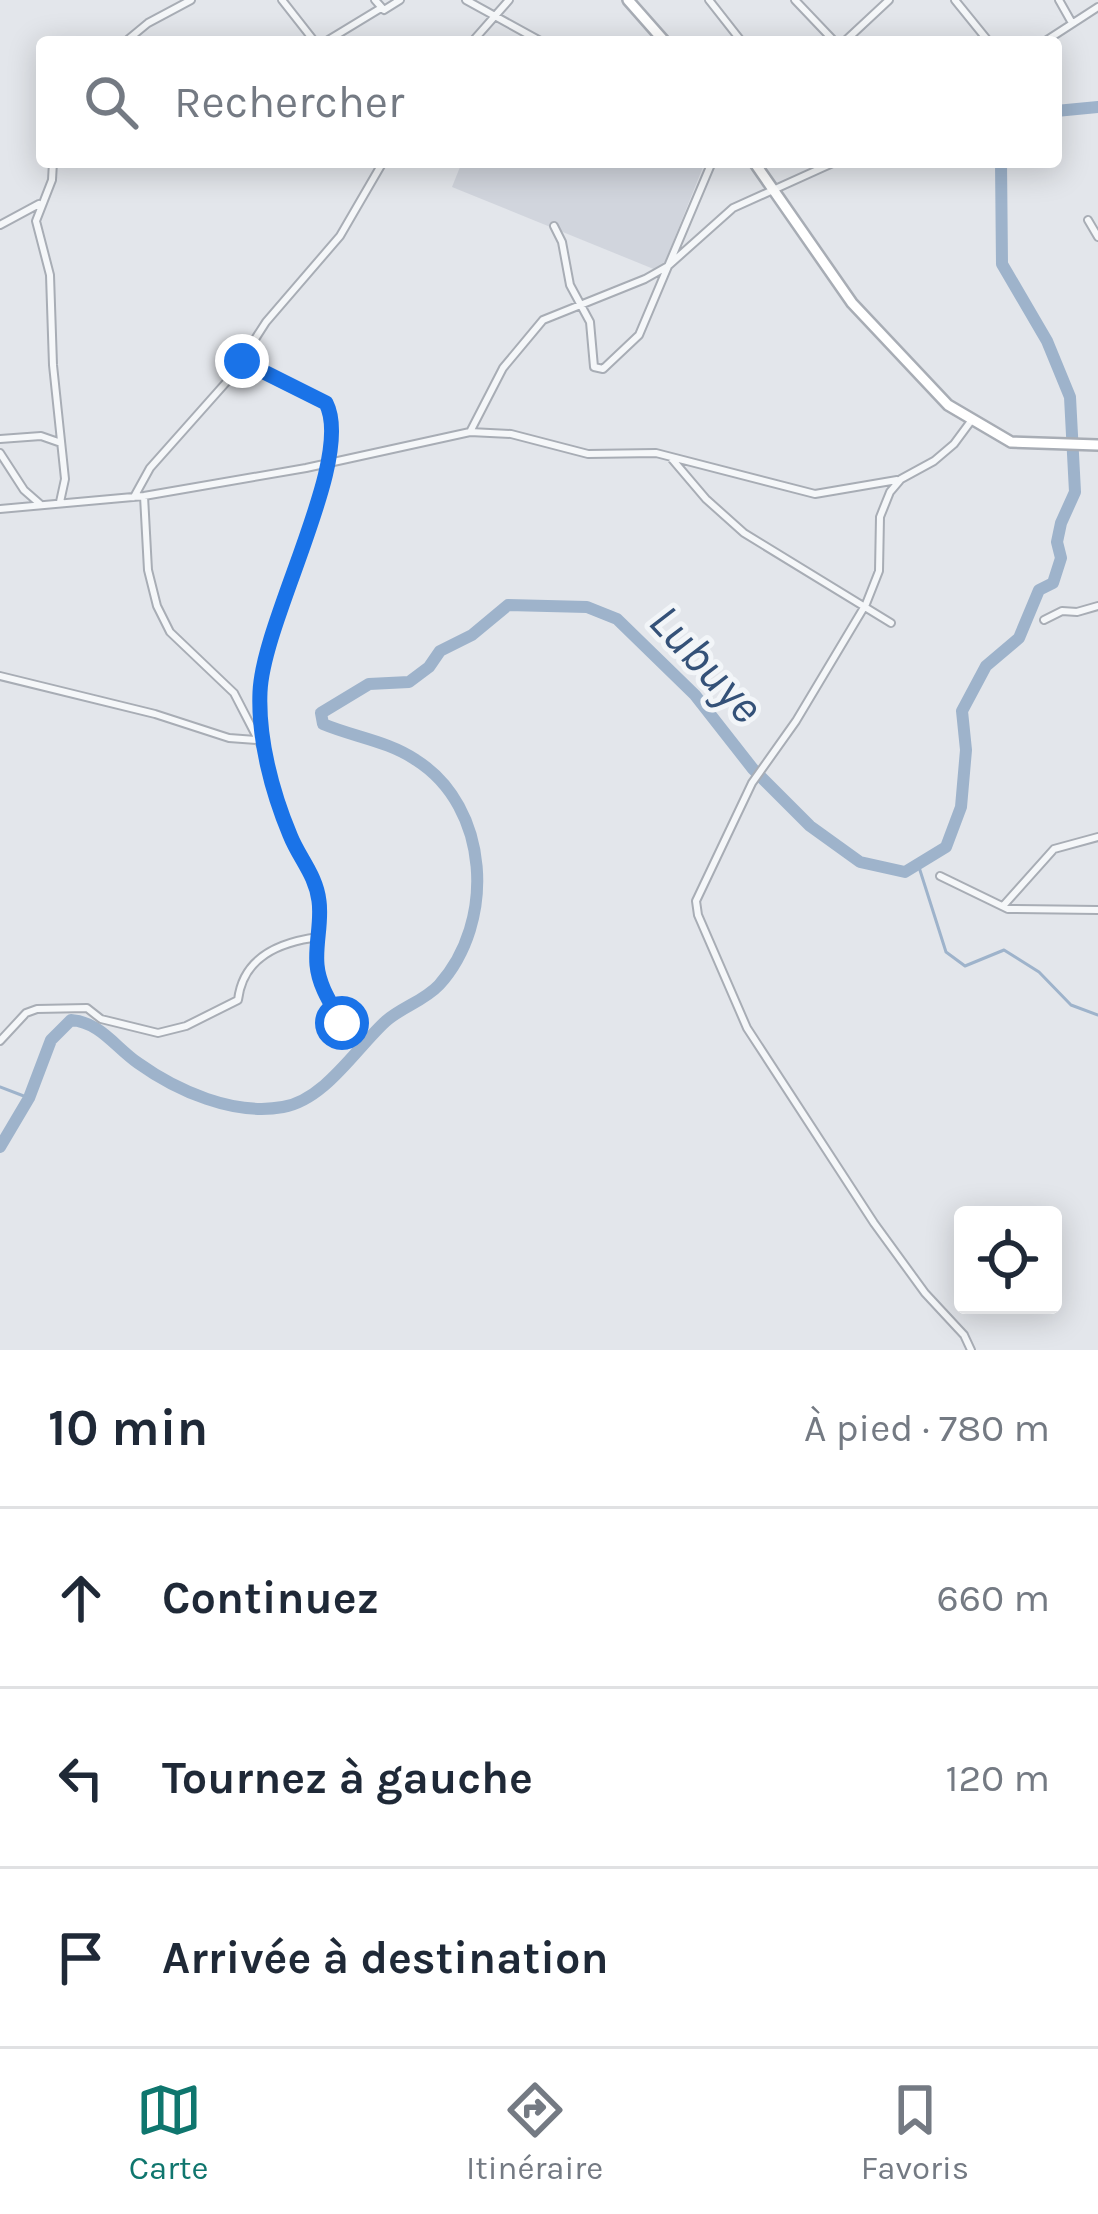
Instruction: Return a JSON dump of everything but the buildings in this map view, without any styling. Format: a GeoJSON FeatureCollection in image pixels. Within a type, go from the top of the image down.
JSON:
{"type":"FeatureCollection","features":[{"type":"Feature","properties":{"kind":"street"},"geometry":{"type":"LineString","coordinates":[[132,36],[191,0]]}},
{"type":"Feature","properties":{"kind":"street"},"geometry":{"type":"LineString","coordinates":[[295,0],[284,3],[310,36]]}},
{"type":"Feature","properties":{"kind":"street"},"geometry":{"type":"LineString","coordinates":[[375,0],[381,8]]}},
{"type":"Feature","properties":{"kind":"street"},"geometry":{"type":"LineString","coordinates":[[335,36],[400,0]]}},
{"type":"Feature","properties":{"kind":"street"},"geometry":{"type":"LineString","coordinates":[[466,0],[531,36]]}},
{"type":"Feature","properties":{"kind":"street"},"geometry":{"type":"LineString","coordinates":[[478,36],[509,0]]}},
{"type":"Feature","properties":{"kind":"street"},"geometry":{"type":"LineString","coordinates":[[628,0],[660,36]]}},
{"type":"Feature","properties":{"kind":"street"},"geometry":{"type":"LineString","coordinates":[[709,0],[737,36]]}},
{"type":"Feature","properties":{"kind":"street"},"geometry":{"type":"LineString","coordinates":[[795,0],[833,36]]}},
{"type":"Feature","properties":{"kind":"street"},"geometry":{"type":"LineString","coordinates":[[846,36],[889,0]]}},
{"type":"Feature","properties":{"kind":"street"},"geometry":{"type":"LineString","coordinates":[[955,0],[984,36]]}},
{"type":"Feature","properties":{"kind":"street"},"geometry":{"type":"LineString","coordinates":[[1059,0],[1072,22]]}},
{"type":"Feature","properties":{"kind":"street"},"geometry":{"type":"LineString","coordinates":[[1052,36],[1098,7]]}},
{"type":"Feature","properties":{"kind":"street"},"geometry":{"type":"LineString","coordinates":[[53,168],[37,229],[50,275],[65,479],[61,502]]}},
{"type":"Feature","properties":{"kind":"street"},"geometry":{"type":"LineString","coordinates":[[134,497],[150,468],[340,236],[380,168]]}},
{"type":"Feature","properties":{"kind":"street"},"geometry":{"type":"LineString","coordinates":[[554,226],[570,285],[590,322],[594,367],[603,369],[639,335],[709,168]]}},
{"type":"Feature","properties":{"kind":"street"},"geometry":{"type":"LineString","coordinates":[[758,168],[830,275],[933,392],[971,421],[1011,442],[1091,445]]}},
{"type":"Feature","properties":{"kind":"street"},"geometry":{"type":"LineString","coordinates":[[470,432],[502,368],[543,320],[633,285],[668,266],[719,217],[824,168]]}},
{"type":"Feature","properties":{"kind":"street"},"geometry":{"type":"LineString","coordinates":[[0,225],[42,202]]}},
{"type":"Feature","properties":{"kind":"street"},"geometry":{"type":"LineString","coordinates":[[1088,220],[1098,237]]}},
{"type":"Feature","properties":{"kind":"street"},"geometry":{"type":"LineString","coordinates":[[242,361],[326,403],[332,423],[330,462],[263,664],[260,696],[265,753],[292,841],[310,868],[319,901],[316,963],[323,990],[342,1023]]}},
{"type":"Feature","properties":{"kind":"street"},"geometry":{"type":"LineString","coordinates":[[0,509],[145,496],[470,432],[511,434],[589,454],[639,451],[814,494],[901,478],[934,461],[971,421]]}},
{"type":"Feature","properties":{"kind":"street"},"geometry":{"type":"LineString","coordinates":[[0,440],[41,436],[62,443]]}},
{"type":"Feature","properties":{"kind":"street"},"geometry":{"type":"LineString","coordinates":[[0,453],[24,490],[40,504]]}},
{"type":"Feature","properties":{"kind":"street"},"geometry":{"type":"LineString","coordinates":[[672,459],[743,533],[891,623]]}},
{"type":"Feature","properties":{"kind":"street"},"geometry":{"type":"LineString","coordinates":[[901,478],[880,517],[879,571],[866,604],[796,721],[752,782],[696,901],[747,1028],[874,1223],[971,1350]]}},
{"type":"Feature","properties":{"kind":"street"},"geometry":{"type":"LineString","coordinates":[[145,496],[148,570],[157,606],[170,632],[234,693],[265,753]]}},
{"type":"Feature","properties":{"kind":"street"},"geometry":{"type":"LineString","coordinates":[[1044,620],[1061,611],[1098,606]]}},
{"type":"Feature","properties":{"kind":"street"},"geometry":{"type":"LineString","coordinates":[[0,676],[155,714],[230,738],[257,740]]}},
{"type":"Feature","properties":{"kind":"street"},"geometry":{"type":"LineString","coordinates":[[1002,907],[1054,849],[1098,837]]}},
{"type":"Feature","properties":{"kind":"street"},"geometry":{"type":"LineString","coordinates":[[940,876],[1002,907],[1026,912],[1098,910]]}},
{"type":"Feature","properties":{"kind":"street"},"geometry":{"type":"LineString","coordinates":[[0,1041],[26,1013],[37,1009],[87,1008],[101,1018],[154,1033],[186,1026],[238,1000],[242,974],[261,957],[300,940],[319,938]]}},
{"type":"Feature","properties":{"kind":"shaded area"},"geometry":{"type":"Polygon","coordinates":[[[460,168],[703,168],[661,272],[452,187],[460,168]]]}},
{"type":"Feature","properties":{"kind":"waterway","name":"Lubuye"},"geometry":{"type":"LineString","coordinates":[[1062,110],[1098,107]]}},
{"type":"Feature","properties":{"kind":"waterway","name":"Lubuye"},"geometry":{"type":"LineString","coordinates":[[0,1147],[29,1098],[51,1040],[71,1020],[99,1030],[138,1063],[188,1092],[264,1109],[283,1107],[313,1094],[386,1021],[439,985],[470,930],[476,899],[477,866],[459,806],[441,781],[416,760],[323,724],[321,713],[369,684],[409,682],[440,651],[472,635],[508,605],[587,607],[617,619],[695,695],[753,769],[810,826],[860,862],[905,872],[946,847],[961,807],[966,750],[962,711],[986,666],[1019,638],[1039,590],[1053,583],[1061,558],[1057,542],[1061,523],[1075,492],[1070,397],[1047,341],[1002,264],[1001,168]]}},
{"type":"Feature","properties":{"kind":"waterway"},"geometry":{"type":"LineString","coordinates":[[918,864],[946,952],[965,966],[1004,950],[1039,972],[1071,1005],[1098,1015]]}},
{"type":"Feature","properties":{"kind":"waterway"},"geometry":{"type":"LineString","coordinates":[[0,1087],[29,1098]]}},
{"type":"Feature","properties":{"kind":"route"},"geometry":{"type":"LineString","coordinates":[[242,361],[326,403],[332,423],[330,462],[278,610],[263,664],[260,696],[265,753],[279,806],[292,841],[310,868],[319,901],[316,963],[323,990],[342,1023]]}}]}
